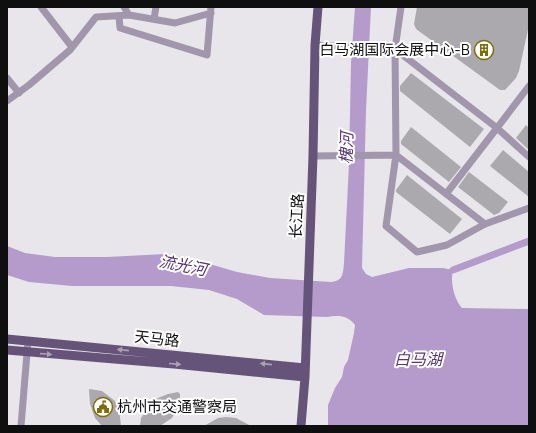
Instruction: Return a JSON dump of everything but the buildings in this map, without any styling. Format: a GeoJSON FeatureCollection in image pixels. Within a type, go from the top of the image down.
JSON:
{"type":"FeatureCollection","features":[{"type":"Feature","properties":{"kind":"main road","name":"长江路"},"geometry":{"type":"LineString","coordinates":[[301,426],[305,378],[313,156],[315,45],[318,7]]}},
{"type":"Feature","properties":{"kind":"main road","name":"天马路"},"geometry":{"type":"LineString","coordinates":[[7,339],[305,368]]}},
{"type":"Feature","properties":{"kind":"main road","name":"天马路"},"geometry":{"type":"LineString","coordinates":[[7,350],[174,364],[305,378]]}},
{"type":"Feature","properties":{"kind":"street"},"geometry":{"type":"LineString","coordinates":[[41,7],[72,47]]}},
{"type":"Feature","properties":{"kind":"street"},"geometry":{"type":"LineString","coordinates":[[124,7],[129,15]]}},
{"type":"Feature","properties":{"kind":"street"},"geometry":{"type":"LineString","coordinates":[[154,19],[156,7]]}},
{"type":"Feature","properties":{"kind":"street"},"geometry":{"type":"LineString","coordinates":[[401,7],[394,49],[396,155],[386,226],[417,252],[447,245],[485,224],[529,208]]}},
{"type":"Feature","properties":{"kind":"street"},"geometry":{"type":"LineString","coordinates":[[7,101],[72,47],[96,17],[129,15],[175,23],[211,10],[207,55],[120,28],[119,16]]}},
{"type":"Feature","properties":{"kind":"street"},"geometry":{"type":"LineString","coordinates":[[315,45],[394,49],[497,128],[529,157]]}},
{"type":"Feature","properties":{"kind":"street"},"geometry":{"type":"LineString","coordinates":[[7,78],[19,92]]}},
{"type":"Feature","properties":{"kind":"street"},"geometry":{"type":"LineString","coordinates":[[446,194],[529,86]]}},
{"type":"Feature","properties":{"kind":"street"},"geometry":{"type":"LineString","coordinates":[[313,156],[396,155],[485,224]]}},
{"type":"Feature","properties":{"kind":"street"},"geometry":{"type":"LineString","coordinates":[[21,426],[28,340]]}},
{"type":"Feature","properties":{"kind":"water","name":"白马湖"},"geometry":{"type":"Polygon","coordinates":[[[355,7],[371,7],[366,110],[362,268],[366,274],[372,277],[409,268],[443,268],[453,270],[453,290],[462,308],[529,309],[529,426],[328,426],[328,405],[335,388],[342,377],[344,367],[348,360],[354,333],[355,325],[349,319],[339,316],[264,315],[237,299],[209,290],[171,286],[72,286],[29,282],[7,275],[7,246],[25,253],[55,257],[107,257],[165,254],[196,260],[237,272],[270,278],[331,282],[338,280],[343,274],[344,263],[349,164],[351,63],[355,7]]]}},
{"type":"Feature","properties":{"kind":"waterway"},"geometry":{"type":"LineString","coordinates":[[453,270],[529,241]]}},
{"type":"Feature","properties":{"kind":"place","name":"白马湖国际会展中心-B"},"geometry":{"type":"Point","coordinates":[484,50]}},
{"type":"Feature","properties":{"kind":"place","name":"杭州市交通警察局"},"geometry":{"type":"Point","coordinates":[103,407]}},
{"type":"Feature","properties":{"kind":"water label","name":"槐河"},"geometry":{"type":"Point","coordinates":[346,148]}},
{"type":"Feature","properties":{"kind":"water label","name":"流光河"},"geometry":{"type":"Point","coordinates":[183,265]}}]}
